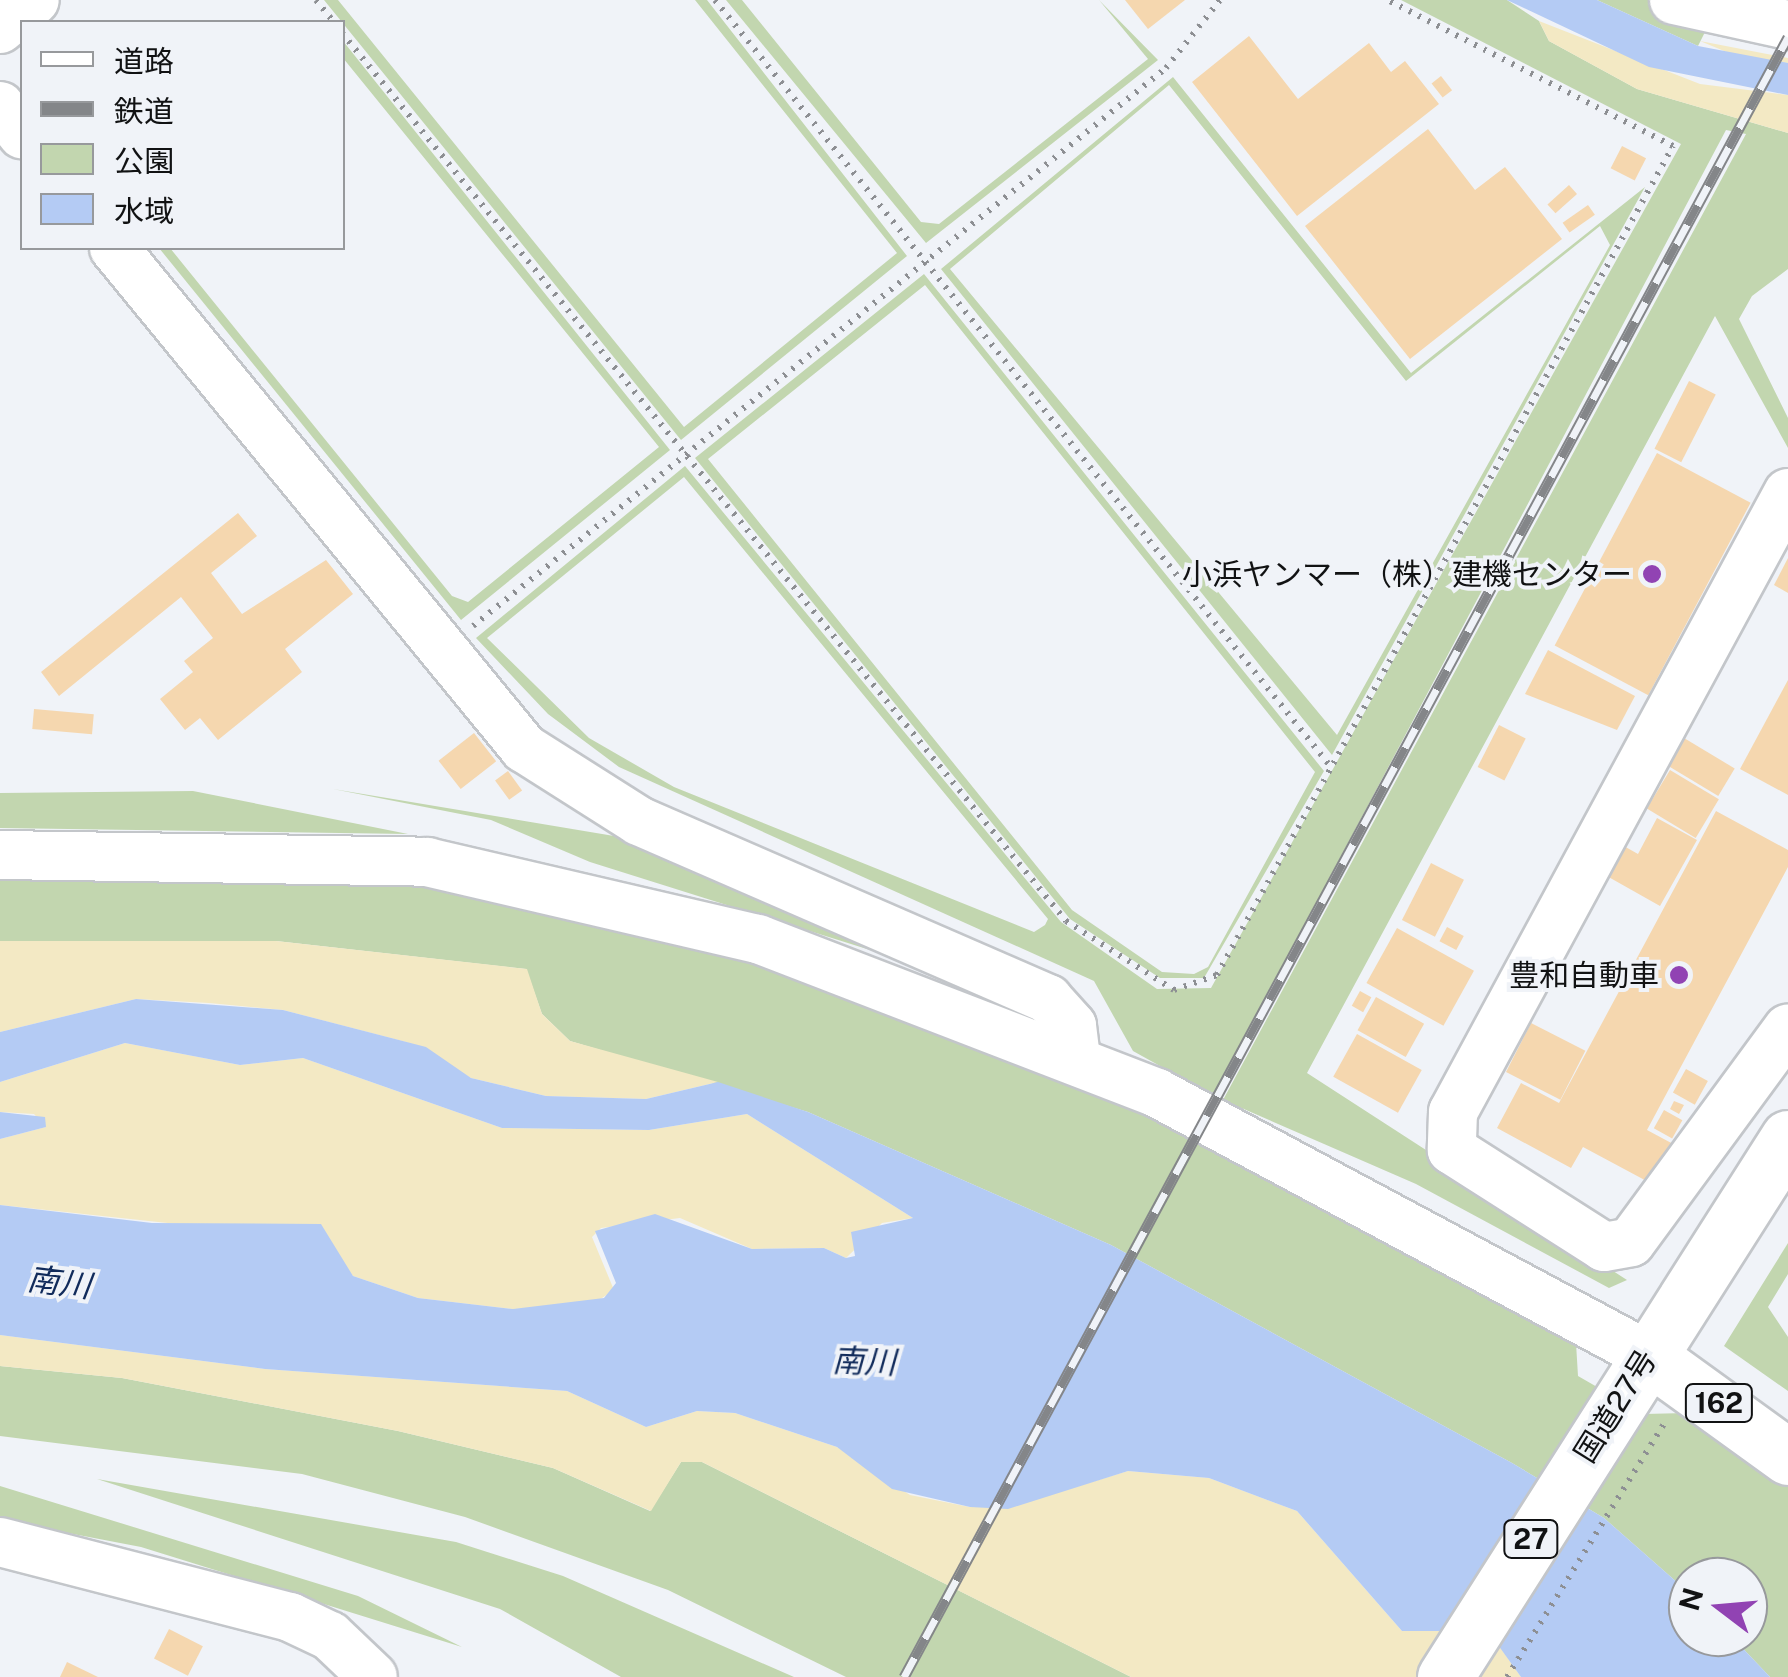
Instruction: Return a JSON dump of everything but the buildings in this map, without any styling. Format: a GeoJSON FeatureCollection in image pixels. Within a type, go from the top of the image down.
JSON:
{"type":"FeatureCollection","features":[{"type":"Feature","properties":{"kind":"highway","name":"国道27号"},"geometry":{"type":"LineString","coordinates":[[1445,1677],[1646,1355],[1788,1138]]}},
{"type":"Feature","properties":{"kind":"highway","name":"162"},"geometry":{"type":"LineString","coordinates":[[1646,1355],[1788,1458]]}},
{"type":"Feature","properties":{"kind":"street"},"geometry":{"type":"LineString","coordinates":[[0,28],[35,0]]}},
{"type":"Feature","properties":{"kind":"street"},"geometry":{"type":"LineString","coordinates":[[1674,0],[1788,25]]}},
{"type":"Feature","properties":{"kind":"street"},"geometry":{"type":"LineString","coordinates":[[0,106],[20,131]]}},
{"type":"Feature","properties":{"kind":"street"},"geometry":{"type":"LineString","coordinates":[[116,250],[441,652],[524,748],[578,789],[1048,999],[1072,1026],[1076,1060]]}},
{"type":"Feature","properties":{"kind":"street"},"geometry":{"type":"LineString","coordinates":[[1788,492],[1453,1112],[1452,1150],[1604,1247],[1631,1242],[1788,1028]]}},
{"type":"Feature","properties":{"kind":"street"},"geometry":{"type":"LineString","coordinates":[[0,855],[338,855],[484,870],[758,939],[1076,1060],[1208,1118],[1646,1355]]}},
{"type":"Feature","properties":{"kind":"street"},"geometry":{"type":"LineString","coordinates":[[0,1542],[290,1617],[330,1636],[373,1677]]}},
{"type":"Feature","properties":{"kind":"path"},"geometry":{"type":"LineString","coordinates":[[316,0],[332,20]]}},
{"type":"Feature","properties":{"kind":"path"},"geometry":{"type":"LineString","coordinates":[[715,0],[1331,768]]}},
{"type":"Feature","properties":{"kind":"path"},"geometry":{"type":"LineString","coordinates":[[441,652],[923,257],[1166,68],[1220,0]]}},
{"type":"Feature","properties":{"kind":"path"},"geometry":{"type":"LineString","coordinates":[[345,37],[1066,922],[1159,984],[1196,988],[1217,975],[1673,146],[1388,0]]}},
{"type":"Feature","properties":{"kind":"path"},"geometry":{"type":"LineString","coordinates":[[1506,1677],[1674,1408]]}},
{"type":"Feature","properties":{"kind":"green space"},"geometry":{"type":"Polygon","coordinates":[[[324,0],[338,0],[684,427],[897,253],[695,0],[707,0],[907,256],[681,440],[345,26],[345,20],[340,20],[324,0]]]}},
{"type":"Feature","properties":{"kind":"green space"},"geometry":{"type":"Polygon","coordinates":[[[726,0],[742,0],[921,222],[939,224],[1148,59],[1099,0],[1158,60],[926,243],[726,0]]]}},
{"type":"Feature","properties":{"kind":"green space"},"geometry":{"type":"Polygon","coordinates":[[[1401,0],[1507,0],[1539,21],[1549,41],[1637,89],[1788,133],[1788,269],[1752,296],[1739,319],[1788,418],[1788,448],[1715,316],[1307,1073],[1627,1280],[1609,1288],[1416,1184],[1223,1100],[1746,134],[1726,130],[1214,1096],[1133,1051],[1094,981],[619,767],[548,714],[476,638],[685,466],[1061,922],[1157,989],[1211,988],[1681,144],[1401,0]],[[684,477],[487,638],[589,738],[674,787],[1034,932],[1048,919],[684,477]]]}},
{"type":"Feature","properties":{"kind":"green space"},"geometry":{"type":"Polygon","coordinates":[[[1597,0],[1653,0],[1788,38],[1788,48],[1706,30],[1698,46],[1597,0]]]}},
{"type":"Feature","properties":{"kind":"green space"},"geometry":{"type":"Polygon","coordinates":[[[345,44],[670,450],[461,620],[161,250],[172,250],[452,596],[468,602],[659,447],[345,60],[345,44]]]}},
{"type":"Feature","properties":{"kind":"green space"},"geometry":{"type":"Polygon","coordinates":[[[1173,77],[1411,373],[1645,187],[1332,755],[941,269],[1173,77]],[[1169,85],[950,269],[1337,735],[1610,245],[1600,226],[1406,381],[1169,85]]]}},
{"type":"Feature","properties":{"kind":"green space"},"geometry":{"type":"Polygon","coordinates":[[[924,274],[1324,771],[1204,978],[1160,978],[1070,919],[695,458],[924,274]],[[925,285],[708,459],[1072,910],[1162,972],[1194,974],[1208,967],[1315,772],[925,285]]]}},
{"type":"Feature","properties":{"kind":"green space"},"geometry":{"type":"Polygon","coordinates":[[[333,789],[620,837],[905,961],[590,862],[491,820],[333,789]]]}},
{"type":"Feature","properties":{"kind":"green space"},"geometry":{"type":"Polygon","coordinates":[[[193,791],[408,834],[0,828],[0,793],[193,791]]]}},
{"type":"Feature","properties":{"kind":"green space"},"geometry":{"type":"Polygon","coordinates":[[[0,872],[424,880],[752,957],[1149,1109],[1576,1343],[1578,1376],[1644,1414],[1686,1413],[1788,1486],[1788,1677],[1770,1677],[1751,1657],[1768,1657],[1768,1557],[1668,1557],[1668,1574],[1604,1518],[1512,1463],[1111,1245],[808,1112],[570,1041],[542,1014],[526,969],[276,941],[0,941],[0,872]]]}},
{"type":"Feature","properties":{"kind":"green space"},"geometry":{"type":"Polygon","coordinates":[[[1788,1243],[1788,1274],[1768,1307],[1788,1337],[1788,1391],[1724,1346],[1788,1243]]]}},
{"type":"Feature","properties":{"kind":"green space"},"geometry":{"type":"Polygon","coordinates":[[[0,1366],[122,1378],[398,1431],[553,1468],[650,1511],[681,1462],[702,1462],[1131,1677],[846,1677],[668,1590],[465,1517],[302,1474],[0,1436],[0,1366]]]}},
{"type":"Feature","properties":{"kind":"green space"},"geometry":{"type":"Polygon","coordinates":[[[97,1479],[456,1542],[563,1576],[794,1677],[621,1677],[500,1609],[97,1479]]]}},
{"type":"Feature","properties":{"kind":"green space"},"geometry":{"type":"Polygon","coordinates":[[[0,1486],[358,1596],[462,1647],[141,1547],[0,1520],[0,1486]]]}},
{"type":"Feature","properties":{"kind":"sand"},"geometry":{"type":"Polygon","coordinates":[[[1539,21],[1700,84],[1788,95],[1788,133],[1637,89],[1549,41],[1539,21]]]}},
{"type":"Feature","properties":{"kind":"sand"},"geometry":{"type":"Polygon","coordinates":[[[1700,41],[1788,58],[1788,63],[1741,58],[1700,41]]]}},
{"type":"Feature","properties":{"kind":"sand"},"geometry":{"type":"Polygon","coordinates":[[[0,941],[276,941],[527,969],[542,1014],[570,1041],[718,1082],[646,1099],[546,1096],[471,1078],[406,1042],[283,1010],[209,1003],[136,999],[0,1032],[0,941]]]}},
{"type":"Feature","properties":{"kind":"sand"},"geometry":{"type":"Polygon","coordinates":[[[125,1043],[240,1065],[303,1058],[502,1128],[649,1130],[747,1114],[913,1218],[882,1223],[846,1258],[824,1248],[752,1249],[680,1218],[601,1228],[592,1237],[614,1290],[590,1306],[513,1309],[418,1298],[353,1276],[325,1240],[0,1205],[0,1139],[46,1127],[34,1114],[0,1112],[0,1082],[125,1043]]]}},
{"type":"Feature","properties":{"kind":"sand"},"geometry":{"type":"Polygon","coordinates":[[[0,1335],[265,1369],[567,1391],[646,1427],[697,1411],[735,1413],[837,1447],[910,1495],[970,1507],[1026,1502],[1128,1471],[1209,1478],[1297,1511],[1402,1631],[1488,1630],[1521,1677],[1131,1677],[702,1462],[681,1462],[651,1511],[553,1468],[398,1431],[122,1378],[0,1366],[0,1335]]]}},
{"type":"Feature","properties":{"kind":"water"},"geometry":{"type":"Polygon","coordinates":[[[1507,0],[1597,0],[1698,46],[1788,63],[1788,95],[1649,67],[1507,0]]]}},
{"type":"Feature","properties":{"kind":"water","name":"南川"},"geometry":{"type":"Polygon","coordinates":[[[136,999],[283,1010],[426,1047],[471,1078],[546,1096],[646,1099],[718,1082],[808,1112],[1111,1245],[1512,1463],[1604,1518],[1668,1574],[1668,1657],[1751,1657],[1770,1677],[1521,1677],[1488,1631],[1402,1631],[1297,1511],[1209,1478],[1128,1471],[1008,1509],[970,1507],[892,1489],[837,1447],[735,1413],[697,1411],[646,1427],[567,1391],[265,1369],[0,1335],[0,1205],[152,1223],[321,1224],[353,1276],[418,1298],[513,1309],[604,1298],[616,1283],[595,1231],[655,1214],[752,1249],[824,1248],[846,1258],[855,1256],[851,1232],[913,1218],[747,1114],[649,1130],[502,1128],[303,1058],[240,1065],[125,1043],[0,1082],[0,1032],[136,999]]]}},
{"type":"Feature","properties":{"kind":"water"},"geometry":{"type":"Polygon","coordinates":[[[0,1112],[45,1117],[46,1127],[0,1139],[0,1112]]]}},
{"type":"Feature","properties":{"kind":"railway"},"geometry":{"type":"LineString","coordinates":[[904,1677],[1788,37]]}},
{"type":"Feature","properties":{"kind":"place","name":"小浜ヤンマー（株）建機センター"},"geometry":{"type":"Point","coordinates":[1652,574]}},
{"type":"Feature","properties":{"kind":"place","name":"豊和自動車"},"geometry":{"type":"Point","coordinates":[1679,975]}}]}
